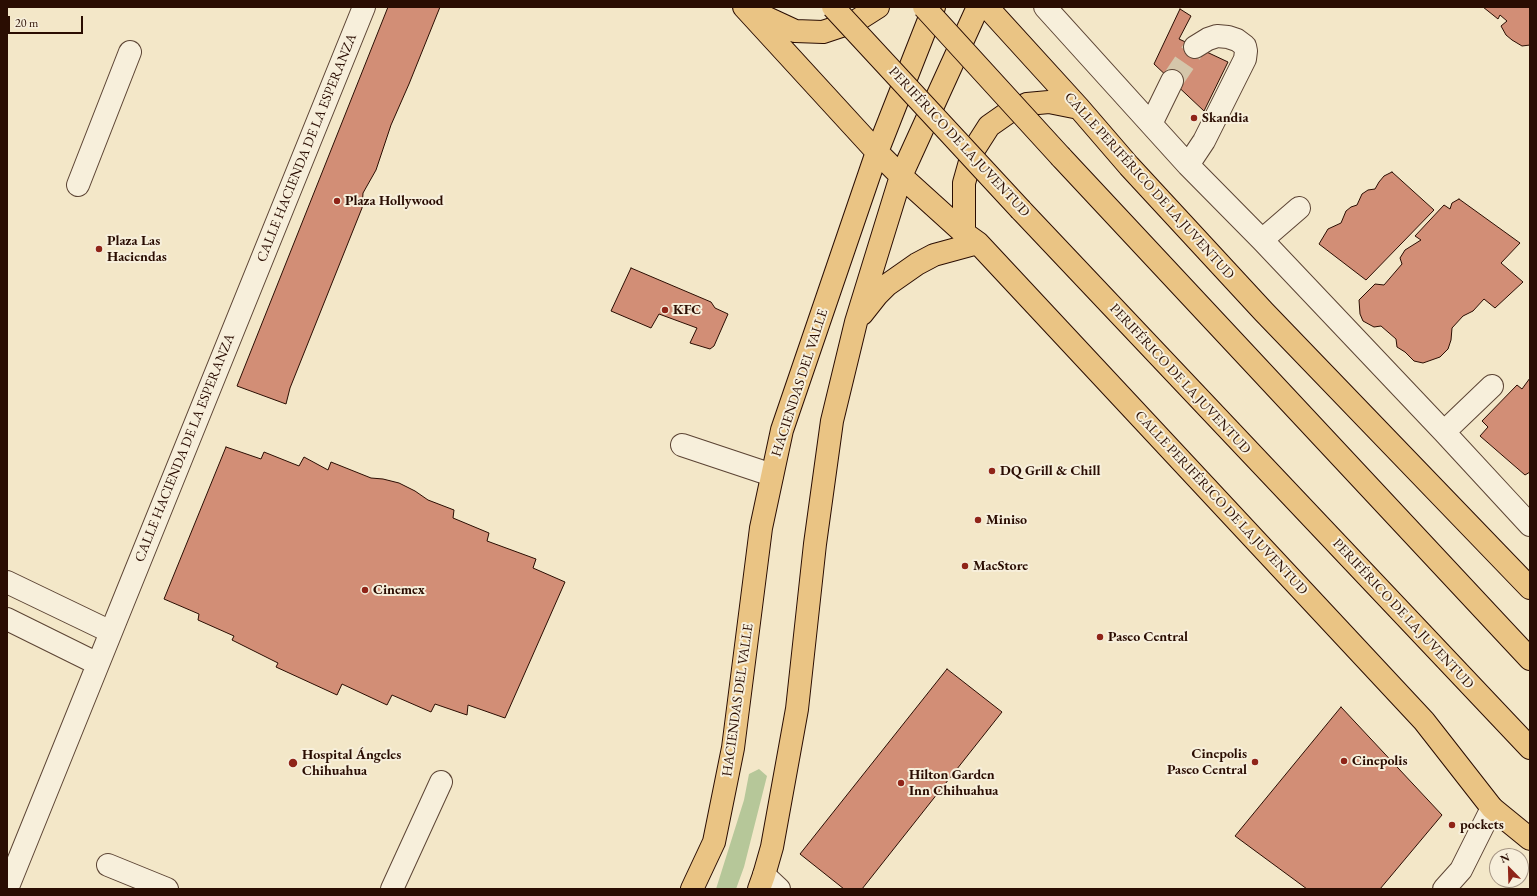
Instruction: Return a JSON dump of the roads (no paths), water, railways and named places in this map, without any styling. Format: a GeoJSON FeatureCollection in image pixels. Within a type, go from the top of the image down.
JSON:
{"type":"FeatureCollection","features":[{"type":"Feature","properties":{"kind":"main road"},"geometry":{"type":"LineString","coordinates":[[744,7],[795,31],[823,32],[856,20],[878,7]]}},
{"type":"Feature","properties":{"kind":"main road","name":"CALLE PERIFÉRICO DE LA JUVENTUD"},"geometry":{"type":"LineString","coordinates":[[744,7],[877,152],[901,176],[971,238],[1424,721],[1492,808],[1530,838]]}},
{"type":"Feature","properties":{"kind":"main road","name":"PERIFÉRICO DE LA JUVENTUD"},"geometry":{"type":"LineString","coordinates":[[833,7],[1021,210],[1530,748]]}},
{"type":"Feature","properties":{"kind":"main road"},"geometry":{"type":"LineString","coordinates":[[924,7],[1061,157],[1530,659]]}},
{"type":"Feature","properties":{"kind":"main road","name":"HACIENDAS DEL VALLE"},"geometry":{"type":"LineString","coordinates":[[692,889],[714,842],[733,748],[761,528],[782,430],[877,152],[934,7]]}},
{"type":"Feature","properties":{"kind":"main road"},"geometry":{"type":"LineString","coordinates":[[767,884],[772,847],[797,709],[815,544],[832,421],[856,322],[901,176],[978,7]]}},
{"type":"Feature","properties":{"kind":"main road","name":"CALLE PERIFÉRICO DE LA JUVENTUD"},"geometry":{"type":"LineString","coordinates":[[987,7],[1129,166],[1264,312],[1530,588]]}},
{"type":"Feature","properties":{"kind":"main road"},"geometry":{"type":"LineString","coordinates":[[856,322],[877,295],[899,275],[934,255],[971,238],[964,183],[973,150],[989,126],[1009,112],[1027,104],[1049,102],[1078,108]]}},
{"type":"Feature","properties":{"kind":"main road"},"geometry":{"type":"LineString","coordinates":[[839,266],[870,275]]}},
{"type":"Feature","properties":{"kind":"street","name":"CALLE HACIENDA DE LA ESPERANZA"},"geometry":{"type":"LineString","coordinates":[[7,889],[364,7]]}},
{"type":"Feature","properties":{"kind":"street"},"geometry":{"type":"LineString","coordinates":[[1045,7],[1188,165],[1262,240],[1528,519]]}},
{"type":"Feature","properties":{"kind":"street"},"geometry":{"type":"LineString","coordinates":[[1188,165],[1204,141],[1245,59],[1246,51],[1244,46],[1237,40],[1217,36],[1194,47]]}},
{"type":"Feature","properties":{"kind":"street"},"geometry":{"type":"LineString","coordinates":[[78,185],[130,52]]}},
{"type":"Feature","properties":{"kind":"street"},"geometry":{"type":"LineString","coordinates":[[1151,124],[1172,81]]}},
{"type":"Feature","properties":{"kind":"street"},"geometry":{"type":"LineString","coordinates":[[1262,240],[1299,208]]}},
{"type":"Feature","properties":{"kind":"street"},"geometry":{"type":"LineString","coordinates":[[1444,432],[1492,386]]}},
{"type":"Feature","properties":{"kind":"street"},"geometry":{"type":"LineString","coordinates":[[682,445],[772,476]]}},
{"type":"Feature","properties":{"kind":"street"},"geometry":{"type":"LineString","coordinates":[[7,582],[111,632]]}},
{"type":"Feature","properties":{"kind":"street"},"geometry":{"type":"LineString","coordinates":[[38,597],[15,623],[98,664]]}},
{"type":"Feature","properties":{"kind":"street"},"geometry":{"type":"LineString","coordinates":[[392,889],[441,782]]}},
{"type":"Feature","properties":{"kind":"street"},"geometry":{"type":"LineString","coordinates":[[1444,889],[1461,870],[1492,808]]}},
{"type":"Feature","properties":{"kind":"street"},"geometry":{"type":"LineString","coordinates":[[108,865],[167,889]]}},
{"type":"Feature","properties":{"kind":"tunnel"},"geometry":{"type":"LineString","coordinates":[[1172,81],[1195,47]]}},
{"type":"Feature","properties":{"kind":"place","name":"Skandia"},"geometry":{"type":"Point","coordinates":[1194,118]}},
{"type":"Feature","properties":{"kind":"place","name":"Plaza Hollywood"},"geometry":{"type":"Point","coordinates":[337,201]}},
{"type":"Feature","properties":{"kind":"place","name":"Plaza Las Haciendas"},"geometry":{"type":"Point","coordinates":[99,249]}},
{"type":"Feature","properties":{"kind":"place","name":"KFC"},"geometry":{"type":"Point","coordinates":[665,310]}},
{"type":"Feature","properties":{"kind":"place","name":"DQ Grill & Chill"},"geometry":{"type":"Point","coordinates":[992,471]}},
{"type":"Feature","properties":{"kind":"place","name":"Miniso"},"geometry":{"type":"Point","coordinates":[978,520]}},
{"type":"Feature","properties":{"kind":"place","name":"MacStore"},"geometry":{"type":"Point","coordinates":[965,566]}},
{"type":"Feature","properties":{"kind":"place","name":"Cinemex"},"geometry":{"type":"Point","coordinates":[365,590]}},
{"type":"Feature","properties":{"kind":"place","name":"Paseo Central"},"geometry":{"type":"Point","coordinates":[1100,637]}},
{"type":"Feature","properties":{"kind":"place","name":"Cinepolis"},"geometry":{"type":"Point","coordinates":[1344,761]}},
{"type":"Feature","properties":{"kind":"place","name":"Cinepolis Paseo Central"},"geometry":{"type":"Point","coordinates":[1255,762]}},
{"type":"Feature","properties":{"kind":"place","name":"Hospital Ángeles Chihuahua"},"geometry":{"type":"Point","coordinates":[293,763]}},
{"type":"Feature","properties":{"kind":"place","name":"Hilton Garden Inn Chihuahua"},"geometry":{"type":"Point","coordinates":[901,783]}},
{"type":"Feature","properties":{"kind":"place","name":"pockets"},"geometry":{"type":"Point","coordinates":[1452,825]}}]}
